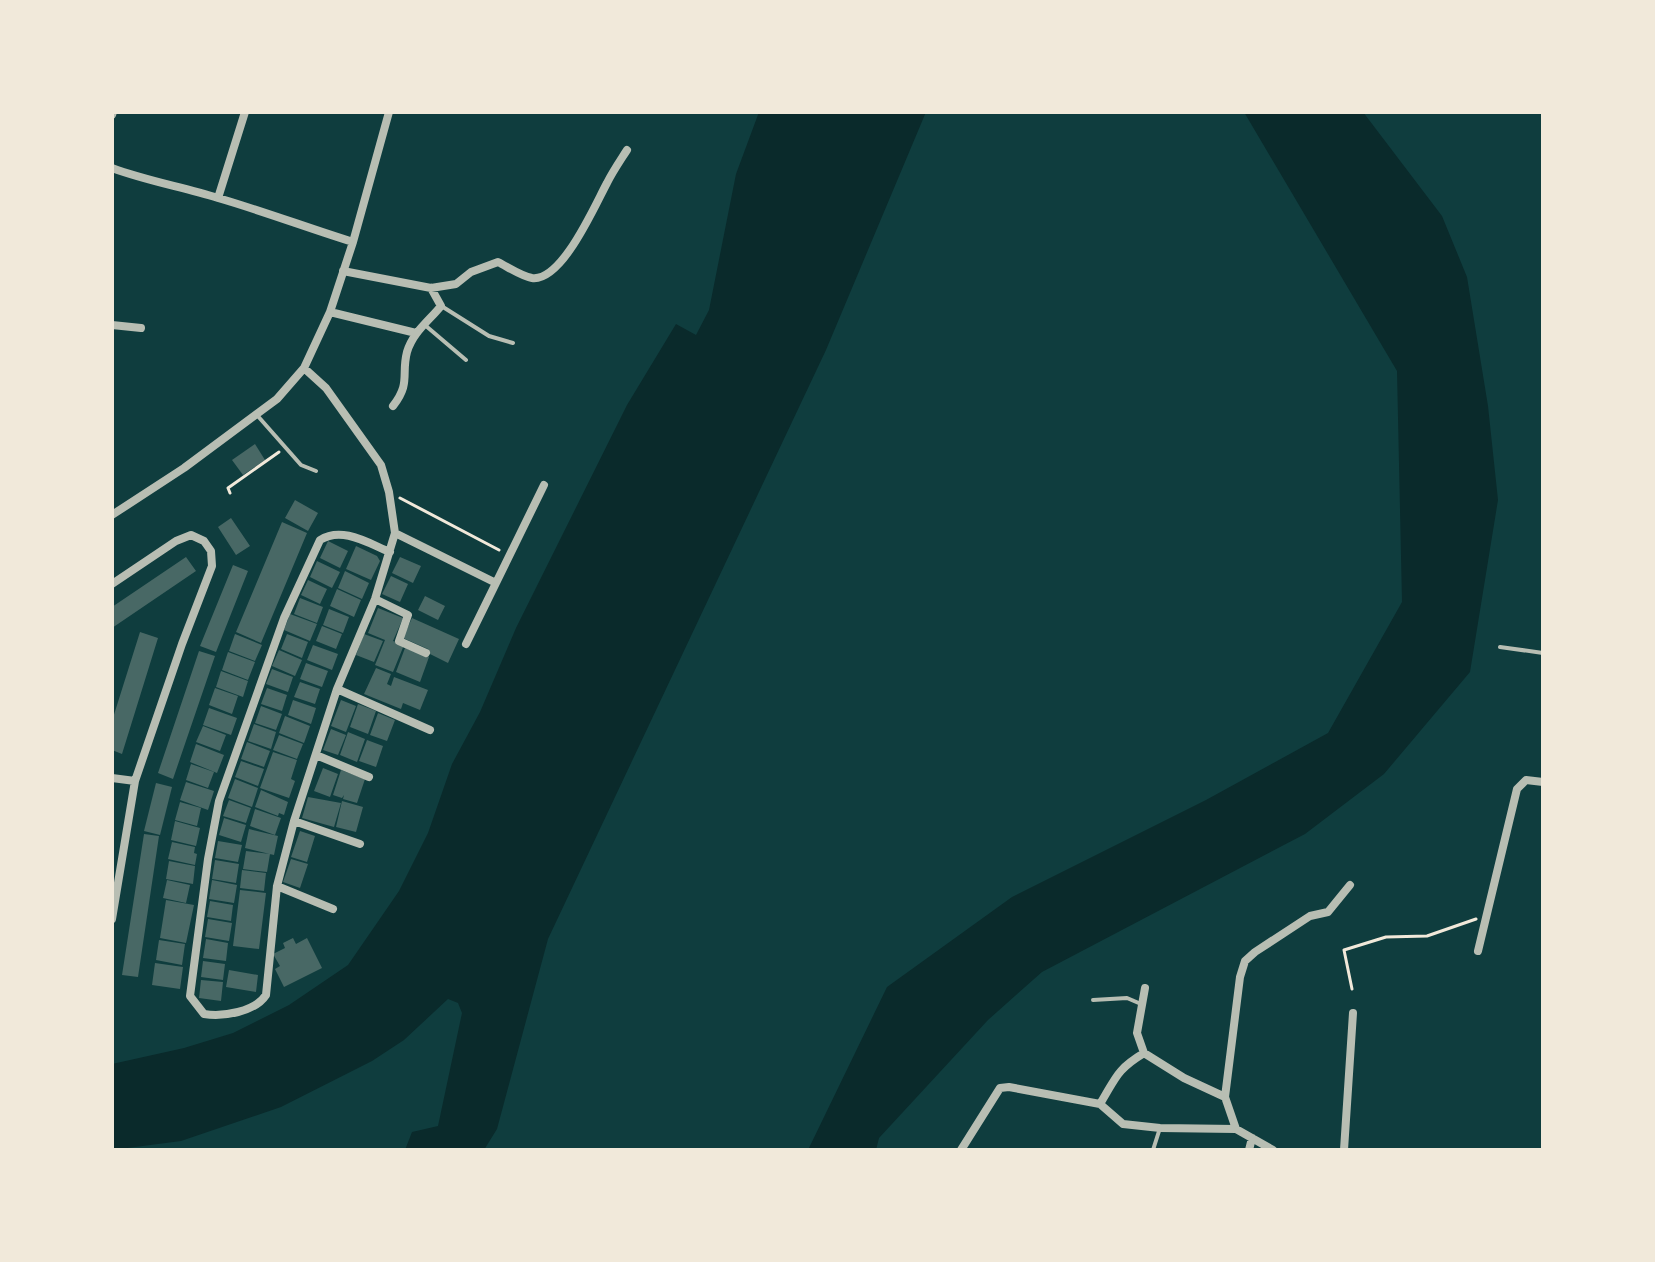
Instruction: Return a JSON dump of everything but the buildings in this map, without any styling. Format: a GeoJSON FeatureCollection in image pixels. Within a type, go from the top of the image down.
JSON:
{"type":"FeatureCollection","features":[{"type":"Feature","properties":{"kind":"street"},"geometry":{"type":"LineString","coordinates":[[218,198],[245,112]]}},
{"type":"Feature","properties":{"kind":"street"},"geometry":{"type":"LineString","coordinates":[[112,515],[184,468],[277,399],[304,368],[330,312],[389,112]]}},
{"type":"Feature","properties":{"kind":"street"},"geometry":{"type":"LineString","coordinates":[[343,271],[431,288],[456,284],[471,272],[498,262],[533,278],[547,276],[558,266],[590,217],[627,150]]}},
{"type":"Feature","properties":{"kind":"street"},"geometry":{"type":"LineString","coordinates":[[112,168],[147,181],[218,198],[353,242]]}},
{"type":"Feature","properties":{"kind":"street"},"geometry":{"type":"LineString","coordinates":[[393,406],[403,392],[406,353],[416,333],[441,306],[431,288]]}},
{"type":"Feature","properties":{"kind":"street"},"geometry":{"type":"LineString","coordinates":[[330,312],[416,333]]}},
{"type":"Feature","properties":{"kind":"street"},"geometry":{"type":"LineString","coordinates":[[112,325],[141,328]]}},
{"type":"Feature","properties":{"kind":"street"},"geometry":{"type":"LineString","coordinates":[[304,368],[326,388],[381,465],[395,533],[390,552],[375,599],[337,689],[294,821],[277,886],[266,995],[262,1001],[229,1014],[204,1014],[190,996],[219,801],[284,618],[320,540],[330,533],[340,533],[390,552]]}},
{"type":"Feature","properties":{"kind":"street"},"geometry":{"type":"LineString","coordinates":[[466,644],[544,485]]}},
{"type":"Feature","properties":{"kind":"street"},"geometry":{"type":"LineString","coordinates":[[395,533],[496,583]]}},
{"type":"Feature","properties":{"kind":"street"},"geometry":{"type":"LineString","coordinates":[[112,584],[176,541],[191,535],[204,541],[211,551],[212,566],[135,781],[112,919]]}},
{"type":"Feature","properties":{"kind":"street"},"geometry":{"type":"LineString","coordinates":[[375,599],[408,615],[399,641],[426,653]]}},
{"type":"Feature","properties":{"kind":"street"},"geometry":{"type":"LineString","coordinates":[[337,689],[430,730]]}},
{"type":"Feature","properties":{"kind":"street"},"geometry":{"type":"LineString","coordinates":[[316,755],[369,777]]}},
{"type":"Feature","properties":{"kind":"street"},"geometry":{"type":"LineString","coordinates":[[112,778],[135,781]]}},
{"type":"Feature","properties":{"kind":"street"},"geometry":{"type":"LineString","coordinates":[[1478,951],[1517,789],[1526,780],[1543,782]]}},
{"type":"Feature","properties":{"kind":"street"},"geometry":{"type":"LineString","coordinates":[[294,821],[360,844]]}},
{"type":"Feature","properties":{"kind":"street"},"geometry":{"type":"LineString","coordinates":[[1236,1129],[1225,1097],[1240,977],[1245,961],[1310,916],[1328,912],[1350,885]]}},
{"type":"Feature","properties":{"kind":"street"},"geometry":{"type":"LineString","coordinates":[[277,886],[333,909]]}},
{"type":"Feature","properties":{"kind":"street"},"geometry":{"type":"LineString","coordinates":[[1145,988],[1137,1033],[1144,1053],[1184,1078],[1225,1097]]}},
{"type":"Feature","properties":{"kind":"street"},"geometry":{"type":"LineString","coordinates":[[1344,1150],[1353,1013]]}},
{"type":"Feature","properties":{"kind":"street"},"geometry":{"type":"LineString","coordinates":[[1100,1104],[1124,1065],[1144,1053]]}},
{"type":"Feature","properties":{"kind":"street"},"geometry":{"type":"LineString","coordinates":[[961,1150],[1000,1088],[1009,1087],[1100,1104],[1123,1124],[1236,1129],[1273,1150]]}},
{"type":"Feature","properties":{"kind":"street"},"geometry":{"type":"LineString","coordinates":[[1249,1150],[1252,1138]]}},
{"type":"Feature","properties":{"kind":"lane"},"geometry":{"type":"LineString","coordinates":[[441,306],[489,336],[513,343]]}},
{"type":"Feature","properties":{"kind":"lane"},"geometry":{"type":"LineString","coordinates":[[424,324],[466,360]]}},
{"type":"Feature","properties":{"kind":"lane"},"geometry":{"type":"LineString","coordinates":[[256,414],[301,465],[316,471]]}},
{"type":"Feature","properties":{"kind":"lane"},"geometry":{"type":"LineString","coordinates":[[1500,647],[1543,653]]}},
{"type":"Feature","properties":{"kind":"lane"},"geometry":{"type":"LineString","coordinates":[[1093,1000],[1127,998],[1141,1004]]}},
{"type":"Feature","properties":{"kind":"lane"},"geometry":{"type":"LineString","coordinates":[[1153,1150],[1160,1128]]}},
{"type":"Feature","properties":{"kind":"path"},"geometry":{"type":"LineString","coordinates":[[230,493],[228,488],[285,448]]}},
{"type":"Feature","properties":{"kind":"path"},"geometry":{"type":"LineString","coordinates":[[389,492],[507,555]]}},
{"type":"Feature","properties":{"kind":"path"},"geometry":{"type":"LineString","coordinates":[[1352,989],[1344,950],[1386,937],[1427,936],[1489,914]]}},
{"type":"Feature","properties":{"kind":"water"},"geometry":{"type":"Polygon","coordinates":[[[759,112],[926,112],[826,350],[548,939],[497,1129],[484,1150],[405,1150],[412,1132],[438,1126],[462,1013],[458,1003],[448,999],[404,1040],[372,1061],[281,1107],[181,1141],[112,1150],[112,1064],[233,1033],[289,1005],[348,965],[399,891],[428,833],[452,764],[627,405],[676,324],[696,335],[709,310],[736,174],[759,112]]]}},
{"type":"Feature","properties":{"kind":"water"},"geometry":{"type":"Polygon","coordinates":[[[1244,112],[1363,112],[1442,216],[1467,277],[1488,406],[1498,500],[1470,672],[1384,774],[1305,834],[1042,972],[988,1020],[879,1138],[876,1150],[808,1150],[887,987],[1012,897],[1206,800],[1328,733],[1402,602],[1397,371],[1244,112]]]}}]}
